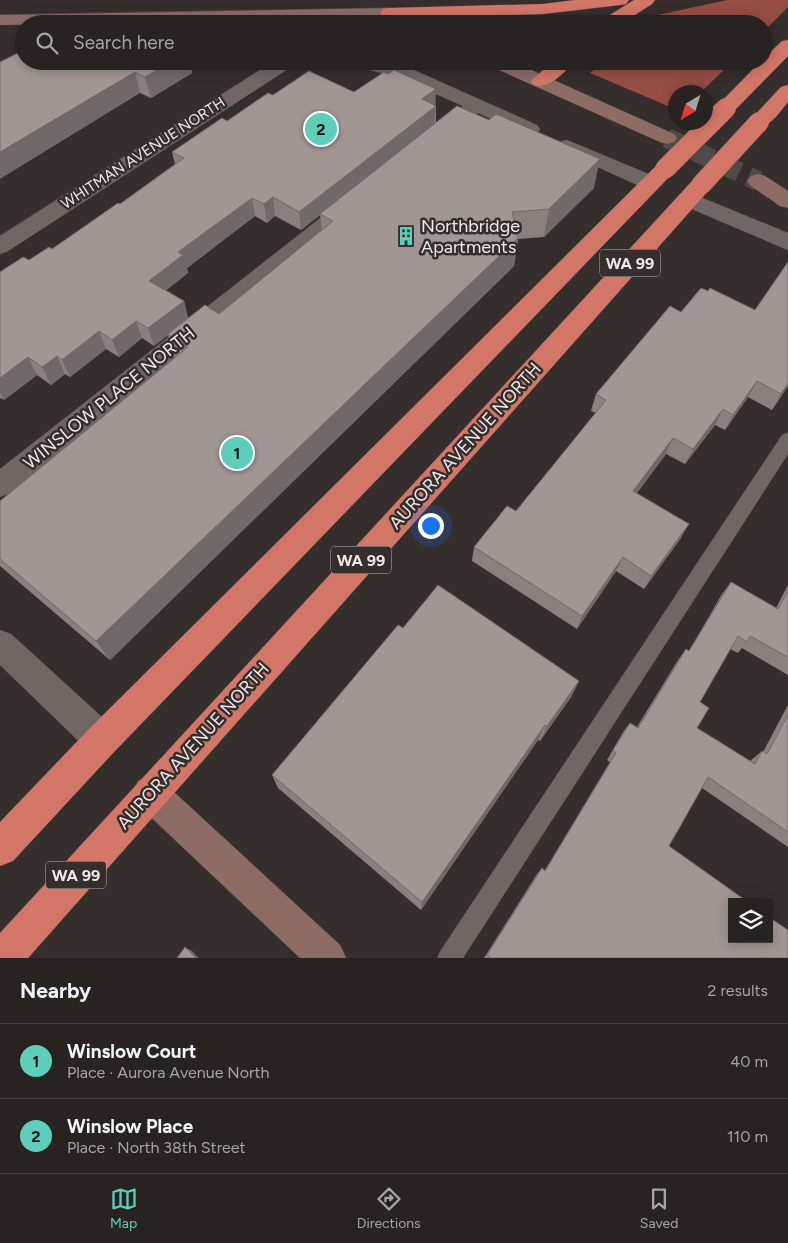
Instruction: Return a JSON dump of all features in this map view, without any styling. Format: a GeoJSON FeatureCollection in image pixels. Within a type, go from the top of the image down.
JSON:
{"type":"FeatureCollection","features":[{"type":"Feature","properties":{"kind":"highway"},"geometry":{"type":"LineString","coordinates":[[389,13],[543,9],[620,0]]}},
{"type":"Feature","properties":{"kind":"highway"},"geometry":{"type":"LineString","coordinates":[[622,15],[646,0]]}},
{"type":"Feature","properties":{"kind":"highway","name":"WA 99"},"geometry":{"type":"LineString","coordinates":[[773,60],[788,45]]}},
{"type":"Feature","properties":{"kind":"highway"},"geometry":{"type":"LineString","coordinates":[[541,81],[554,70]]}},
{"type":"Feature","properties":{"kind":"highway","name":"WA 99"},"geometry":{"type":"LineString","coordinates":[[0,848],[102,740],[763,70]]}},
{"type":"Feature","properties":{"kind":"highway","name":"AURORA AVENUE NORTH"},"geometry":{"type":"LineString","coordinates":[[2,958],[788,91]]}},
{"type":"Feature","properties":{"kind":"main road"},"geometry":{"type":"LineString","coordinates":[[254,0],[288,15],[389,13],[396,15]]}},
{"type":"Feature","properties":{"kind":"main road"},"geometry":{"type":"LineString","coordinates":[[0,20],[15,20]]}},
{"type":"Feature","properties":{"kind":"main road"},"geometry":{"type":"LineString","coordinates":[[516,70],[667,138]]}},
{"type":"Feature","properties":{"kind":"main road"},"geometry":{"type":"LineString","coordinates":[[788,191],[758,181],[788,201]]}},
{"type":"Feature","properties":{"kind":"main road"},"geometry":{"type":"LineString","coordinates":[[150,793],[327,958]]}},
{"type":"Feature","properties":{"kind":"street","name":"WHITMAN AVENUE NORTH"},"geometry":{"type":"LineString","coordinates":[[1,244],[273,70]]}},
{"type":"Feature","properties":{"kind":"street"},"geometry":{"type":"LineString","coordinates":[[390,70],[409,75],[476,105],[658,176]]}},
{"type":"Feature","properties":{"kind":"street"},"geometry":{"type":"LineString","coordinates":[[426,145],[476,105]]}},
{"type":"Feature","properties":{"kind":"street","name":"WINSLOW PLACE NORTH"},"geometry":{"type":"LineString","coordinates":[[0,485],[367,192]]}},
{"type":"Feature","properties":{"kind":"street"},"geometry":{"type":"LineString","coordinates":[[695,192],[788,242]]}},
{"type":"Feature","properties":{"kind":"street"},"geometry":{"type":"LineString","coordinates":[[0,644],[102,740]]}},
{"type":"Feature","properties":{"kind":"lane"},"geometry":{"type":"LineString","coordinates":[[449,958],[788,440]]}},
{"type":"Feature","properties":{"kind":"shaded area"},"geometry":{"type":"Polygon","coordinates":[[[727,0],[788,0],[788,7],[773,22],[773,15],[658,15],[727,0]]]}},
{"type":"Feature","properties":{"kind":"shaded area"},"geometry":{"type":"Polygon","coordinates":[[[594,70],[724,70],[708,85],[668,85],[668,106],[590,73],[594,70]]]}},
{"type":"Feature","properties":{"kind":"building"},"geometry":{"type":"Polygon","coordinates":[[[15,54],[15,70],[157,70],[145,77],[135,72],[0,152],[0,62],[15,54]]]}},
{"type":"Feature","properties":{"kind":"building"},"geometry":{"type":"Polygon","coordinates":[[[394,70],[436,89],[422,99],[436,106],[299,212],[273,197],[264,204],[252,198],[178,252],[183,255],[149,281],[184,301],[148,328],[136,321],[112,340],[99,331],[62,360],[57,356],[42,367],[28,357],[0,378],[0,272],[23,257],[29,260],[49,247],[52,249],[118,203],[120,204],[184,158],[172,152],[222,118],[227,121],[268,93],[273,95],[309,71],[354,92],[384,72],[388,74],[394,70]]]}},
{"type":"Feature","properties":{"kind":"building"},"geometry":{"type":"Polygon","coordinates":[[[457,106],[489,120],[496,114],[600,159],[549,209],[512,212],[518,238],[96,641],[0,559],[0,501],[188,347],[168,334],[205,305],[219,314],[333,221],[320,214],[457,106]]]}},
{"type":"Feature","properties":{"kind":"building"},"geometry":{"type":"Polygon","coordinates":[[[788,262],[788,383],[781,394],[757,381],[733,415],[723,409],[693,449],[673,438],[633,491],[689,524],[651,576],[623,557],[582,616],[474,547],[507,506],[516,511],[606,400],[596,394],[670,306],[681,312],[701,288],[708,291],[710,288],[755,310],[788,262]]]}},
{"type":"Feature","properties":{"kind":"building"},"geometry":{"type":"Polygon","coordinates":[[[731,582],[778,609],[788,591],[788,657],[750,636],[747,642],[738,636],[700,702],[709,708],[697,728],[755,764],[762,751],[767,754],[788,715],[788,832],[708,777],[669,846],[742,898],[728,898],[728,943],[773,943],[773,920],[788,930],[788,958],[491,958],[487,955],[542,868],[545,871],[616,753],[613,750],[630,723],[638,728],[686,649],[689,651],[731,582]]]}},
{"type":"Feature","properties":{"kind":"building"},"geometry":{"type":"Polygon","coordinates":[[[438,585],[579,681],[547,726],[545,725],[422,902],[272,775],[398,625],[403,628],[438,585]]]}},
{"type":"Feature","properties":{"kind":"building"},"geometry":{"type":"Polygon","coordinates":[[[185,947],[196,958],[177,958],[185,947]]]}},
{"type":"Feature","properties":{"kind":"tunnel"},"geometry":{"type":"LineString","coordinates":[[667,138],[758,181]]}},
{"type":"Feature","properties":{"kind":"place","name":"Winslow Place"},"geometry":{"type":"Point","coordinates":[321,129]}},
{"type":"Feature","properties":{"kind":"place","name":"Northbridge Apartments"},"geometry":{"type":"Point","coordinates":[406,236]}},
{"type":"Feature","properties":{"kind":"place","name":"Winslow Court"},"geometry":{"type":"Point","coordinates":[237,453]}}]}
